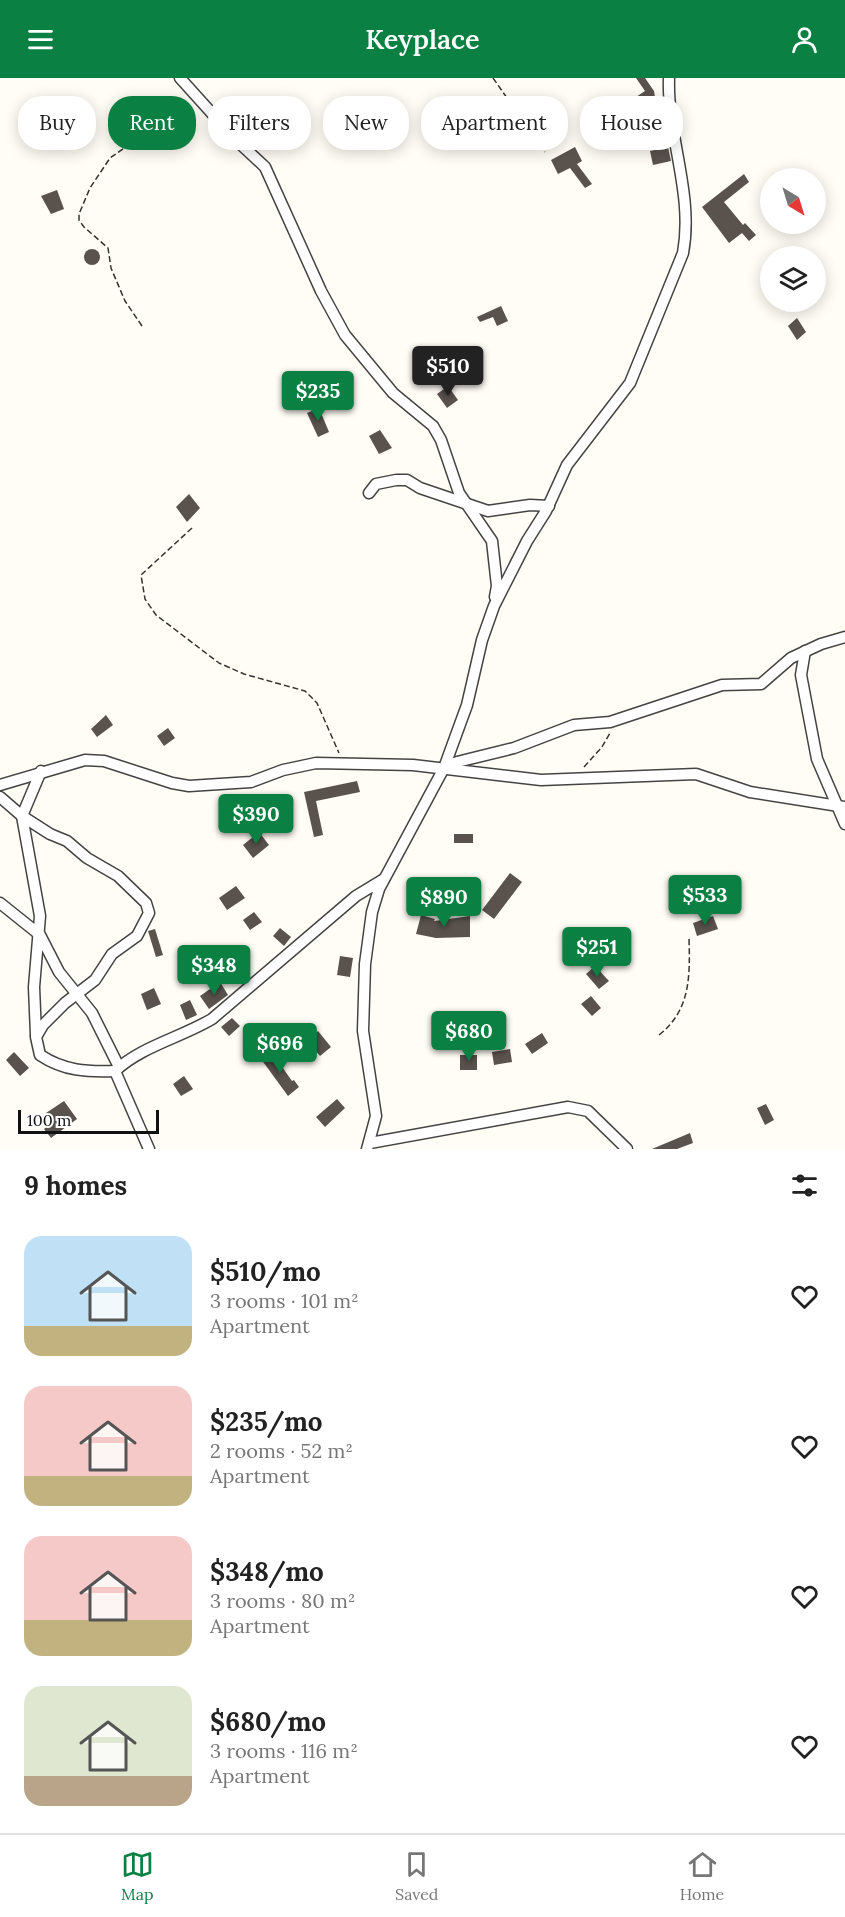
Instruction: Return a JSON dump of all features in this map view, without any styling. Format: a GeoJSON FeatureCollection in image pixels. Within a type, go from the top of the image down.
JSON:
{"type":"FeatureCollection","features":[{"type":"Feature","properties":{"kind":"street"},"geometry":{"type":"LineString","coordinates":[[180,78],[195,96]]}},
{"type":"Feature","properties":{"kind":"street"},"geometry":{"type":"LineString","coordinates":[[627,1149],[588,1111],[568,1107],[369,1146],[376,1116],[363,1031],[365,964],[372,912],[384,879],[415,826],[444,768],[467,705],[482,640],[494,606],[549,506],[567,465],[577,449],[630,383],[683,253],[687,230],[686,202],[673,136],[669,78]]}},
{"type":"Feature","properties":{"kind":"street"},"geometry":{"type":"LineString","coordinates":[[196,97],[265,167],[321,291],[345,335],[393,393],[433,426],[441,440],[452,478],[465,502],[492,541],[497,586],[494,606]]}},
{"type":"Feature","properties":{"kind":"street"},"geometry":{"type":"LineString","coordinates":[[369,494],[376,484],[386,480],[407,480],[420,488],[488,511],[530,505],[549,506]]}},
{"type":"Feature","properties":{"kind":"street"},"geometry":{"type":"LineString","coordinates":[[444,768],[457,762],[514,748],[574,725],[614,721],[722,685],[761,684],[791,658],[845,637]]}},
{"type":"Feature","properties":{"kind":"street"},"geometry":{"type":"LineString","coordinates":[[805,651],[801,675],[812,738],[817,759],[840,806],[845,824]]}},
{"type":"Feature","properties":{"kind":"street"},"geometry":{"type":"LineString","coordinates":[[0,785],[41,771],[85,760],[104,761],[172,783],[189,786],[251,782],[304,764],[344,765],[444,768],[541,780],[696,774],[750,792],[840,806]]}},
{"type":"Feature","properties":{"kind":"street"},"geometry":{"type":"LineString","coordinates":[[41,771],[22,816],[38,906],[40,936],[34,987],[37,1051],[40,1055],[63,1067],[87,1072],[117,1069],[145,1050],[193,1030],[219,1014],[356,896],[384,879]]}},
{"type":"Feature","properties":{"kind":"street"},"geometry":{"type":"LineString","coordinates":[[0,797],[22,816],[50,834],[67,841],[87,858],[118,876],[146,903],[149,913],[137,936],[112,954],[95,980],[43,1025],[36,1037]]}},
{"type":"Feature","properties":{"kind":"street"},"geometry":{"type":"LineString","coordinates":[[0,903],[40,936],[59,972],[92,1012],[149,1149]]}},
{"type":"Feature","properties":{"kind":"path"},"geometry":{"type":"LineString","coordinates":[[493,78],[545,152]]}},
{"type":"Feature","properties":{"kind":"path"},"geometry":{"type":"LineString","coordinates":[[121,150],[110,158],[90,188],[79,214],[79,220],[108,248],[111,268],[125,301],[142,326]]}},
{"type":"Feature","properties":{"kind":"path"},"geometry":{"type":"LineString","coordinates":[[192,528],[141,575],[145,599],[156,615],[219,663],[244,674],[305,691],[317,703],[344,765]]}},
{"type":"Feature","properties":{"kind":"path"},"geometry":{"type":"LineString","coordinates":[[572,778],[602,747],[614,721]]}},
{"type":"Feature","properties":{"kind":"path"},"geometry":{"type":"LineString","coordinates":[[659,1035],[676,1020],[682,1011],[690,969],[689,938]]}},
{"type":"Feature","properties":{"kind":"building"},"geometry":{"type":"Polygon","coordinates":[[[636,78],[645,78],[655,96],[638,96],[645,91],[636,78]]]}},
{"type":"Feature","properties":{"kind":"building"},"geometry":{"type":"Polygon","coordinates":[[[575,147],[582,161],[577,164],[592,184],[585,188],[570,168],[558,174],[551,160],[575,147]]]}},
{"type":"Feature","properties":{"kind":"building"},"geometry":{"type":"Polygon","coordinates":[[[669,150],[671,161],[653,165],[650,151],[669,150]]]}},
{"type":"Feature","properties":{"kind":"building"},"geometry":{"type":"Polygon","coordinates":[[[744,174],[749,182],[724,202],[743,225],[745,223],[756,235],[749,241],[742,233],[729,243],[702,207],[744,174]]]}},
{"type":"Feature","properties":{"kind":"building"},"geometry":{"type":"Polygon","coordinates":[[[57,190],[64,209],[51,214],[41,196],[57,190]]]}},
{"type":"Feature","properties":{"kind":"building"},"geometry":{"type":"Polygon","coordinates":[[[92,249],[98,251],[100,257],[98,263],[92,265],[86,263],[84,257],[86,251],[92,249]]]}},
{"type":"Feature","properties":{"kind":"building"},"geometry":{"type":"Polygon","coordinates":[[[501,306],[508,321],[497,326],[493,317],[480,322],[477,317],[501,306]]]}},
{"type":"Feature","properties":{"kind":"building"},"geometry":{"type":"Polygon","coordinates":[[[797,318],[806,332],[797,340],[788,326],[797,318]]]}},
{"type":"Feature","properties":{"kind":"building"},"geometry":{"type":"Polygon","coordinates":[[[448,386],[458,400],[447,408],[437,394],[448,386]]]}},
{"type":"Feature","properties":{"kind":"building"},"geometry":{"type":"Polygon","coordinates":[[[319,408],[329,432],[318,437],[307,413],[319,408]]]}},
{"type":"Feature","properties":{"kind":"building"},"geometry":{"type":"Polygon","coordinates":[[[380,430],[392,448],[379,454],[369,436],[380,430]]]}},
{"type":"Feature","properties":{"kind":"building"},"geometry":{"type":"Polygon","coordinates":[[[189,494],[200,508],[187,522],[176,507],[189,494]]]}},
{"type":"Feature","properties":{"kind":"building"},"geometry":{"type":"Polygon","coordinates":[[[106,715],[113,725],[97,737],[91,729],[106,715]]]}},
{"type":"Feature","properties":{"kind":"building"},"geometry":{"type":"Polygon","coordinates":[[[168,728],[175,738],[164,746],[157,736],[168,728]]]}},
{"type":"Feature","properties":{"kind":"building"},"geometry":{"type":"Polygon","coordinates":[[[357,781],[360,792],[316,801],[323,835],[314,837],[304,792],[357,781]]]}},
{"type":"Feature","properties":{"kind":"building"},"geometry":{"type":"Polygon","coordinates":[[[259,832],[269,845],[253,858],[243,845],[259,832]]]}},
{"type":"Feature","properties":{"kind":"building"},"geometry":{"type":"Polygon","coordinates":[[[454,834],[473,834],[473,843],[454,843],[454,834]]]}},
{"type":"Feature","properties":{"kind":"building"},"geometry":{"type":"Polygon","coordinates":[[[510,873],[522,882],[494,919],[482,910],[510,873]]]}},
{"type":"Feature","properties":{"kind":"building"},"geometry":{"type":"Polygon","coordinates":[[[236,886],[245,898],[227,910],[219,898],[236,886]]]}},
{"type":"Feature","properties":{"kind":"building"},"geometry":{"type":"Polygon","coordinates":[[[254,912],[262,922],[250,930],[243,920],[254,912]]]}},
{"type":"Feature","properties":{"kind":"building"},"geometry":{"type":"Polygon","coordinates":[[[421,915],[435,919],[434,921],[470,916],[470,937],[436,938],[416,934],[421,915]]]}},
{"type":"Feature","properties":{"kind":"building"},"geometry":{"type":"Polygon","coordinates":[[[713,916],[718,929],[697,936],[693,923],[713,916]]]}},
{"type":"Feature","properties":{"kind":"building"},"geometry":{"type":"Polygon","coordinates":[[[280,928],[291,937],[284,946],[273,936],[280,928]]]}},
{"type":"Feature","properties":{"kind":"building"},"geometry":{"type":"Polygon","coordinates":[[[155,929],[163,955],[156,957],[148,931],[155,929]]]}},
{"type":"Feature","properties":{"kind":"building"},"geometry":{"type":"Polygon","coordinates":[[[340,956],[353,958],[350,977],[337,975],[340,956]]]}},
{"type":"Feature","properties":{"kind":"building"},"geometry":{"type":"Polygon","coordinates":[[[595,966],[609,981],[599,989],[586,974],[595,966]]]}},
{"type":"Feature","properties":{"kind":"building"},"geometry":{"type":"Polygon","coordinates":[[[220,982],[228,995],[209,1009],[200,996],[220,982]]]}},
{"type":"Feature","properties":{"kind":"building"},"geometry":{"type":"Polygon","coordinates":[[[154,988],[161,1004],[147,1010],[141,994],[154,988]]]}},
{"type":"Feature","properties":{"kind":"building"},"geometry":{"type":"Polygon","coordinates":[[[591,996],[601,1008],[592,1016],[581,1004],[591,996]]]}},
{"type":"Feature","properties":{"kind":"building"},"geometry":{"type":"Polygon","coordinates":[[[190,1000],[197,1015],[186,1020],[180,1005],[190,1000]]]}},
{"type":"Feature","properties":{"kind":"building"},"geometry":{"type":"Polygon","coordinates":[[[232,1018],[240,1026],[229,1036],[221,1027],[232,1018]]]}},
{"type":"Feature","properties":{"kind":"building"},"geometry":{"type":"Polygon","coordinates":[[[318,1031],[331,1047],[320,1056],[307,1041],[318,1031]]]}},
{"type":"Feature","properties":{"kind":"building"},"geometry":{"type":"Polygon","coordinates":[[[542,1033],[548,1043],[532,1054],[525,1044],[542,1033]]]}},
{"type":"Feature","properties":{"kind":"building"},"geometry":{"type":"Polygon","coordinates":[[[510,1049],[512,1062],[494,1065],[492,1052],[510,1049]]]}},
{"type":"Feature","properties":{"kind":"building"},"geometry":{"type":"Polygon","coordinates":[[[271,1051],[292,1081],[294,1080],[299,1087],[288,1096],[261,1059],[271,1051]]]}},
{"type":"Feature","properties":{"kind":"building"},"geometry":{"type":"Polygon","coordinates":[[[14,1052],[29,1068],[20,1076],[6,1060],[14,1052]]]}},
{"type":"Feature","properties":{"kind":"building"},"geometry":{"type":"Polygon","coordinates":[[[460,1055],[477,1055],[477,1070],[460,1070],[460,1055]]]}},
{"type":"Feature","properties":{"kind":"building"},"geometry":{"type":"Polygon","coordinates":[[[184,1076],[193,1089],[181,1096],[173,1084],[184,1076]]]}},
{"type":"Feature","properties":{"kind":"building"},"geometry":{"type":"Polygon","coordinates":[[[337,1099],[345,1108],[325,1127],[316,1117],[337,1099]]]}},
{"type":"Feature","properties":{"kind":"building"},"geometry":{"type":"Polygon","coordinates":[[[64,1101],[77,1119],[51,1138],[44,1129],[51,1123],[46,1113],[64,1101]]]}},
{"type":"Feature","properties":{"kind":"building"},"geometry":{"type":"Polygon","coordinates":[[[766,1104],[774,1120],[765,1125],[757,1108],[766,1104]]]}},
{"type":"Feature","properties":{"kind":"building"},"geometry":{"type":"Polygon","coordinates":[[[690,1133],[693,1143],[677,1149],[652,1149],[690,1133]]]}}]}
